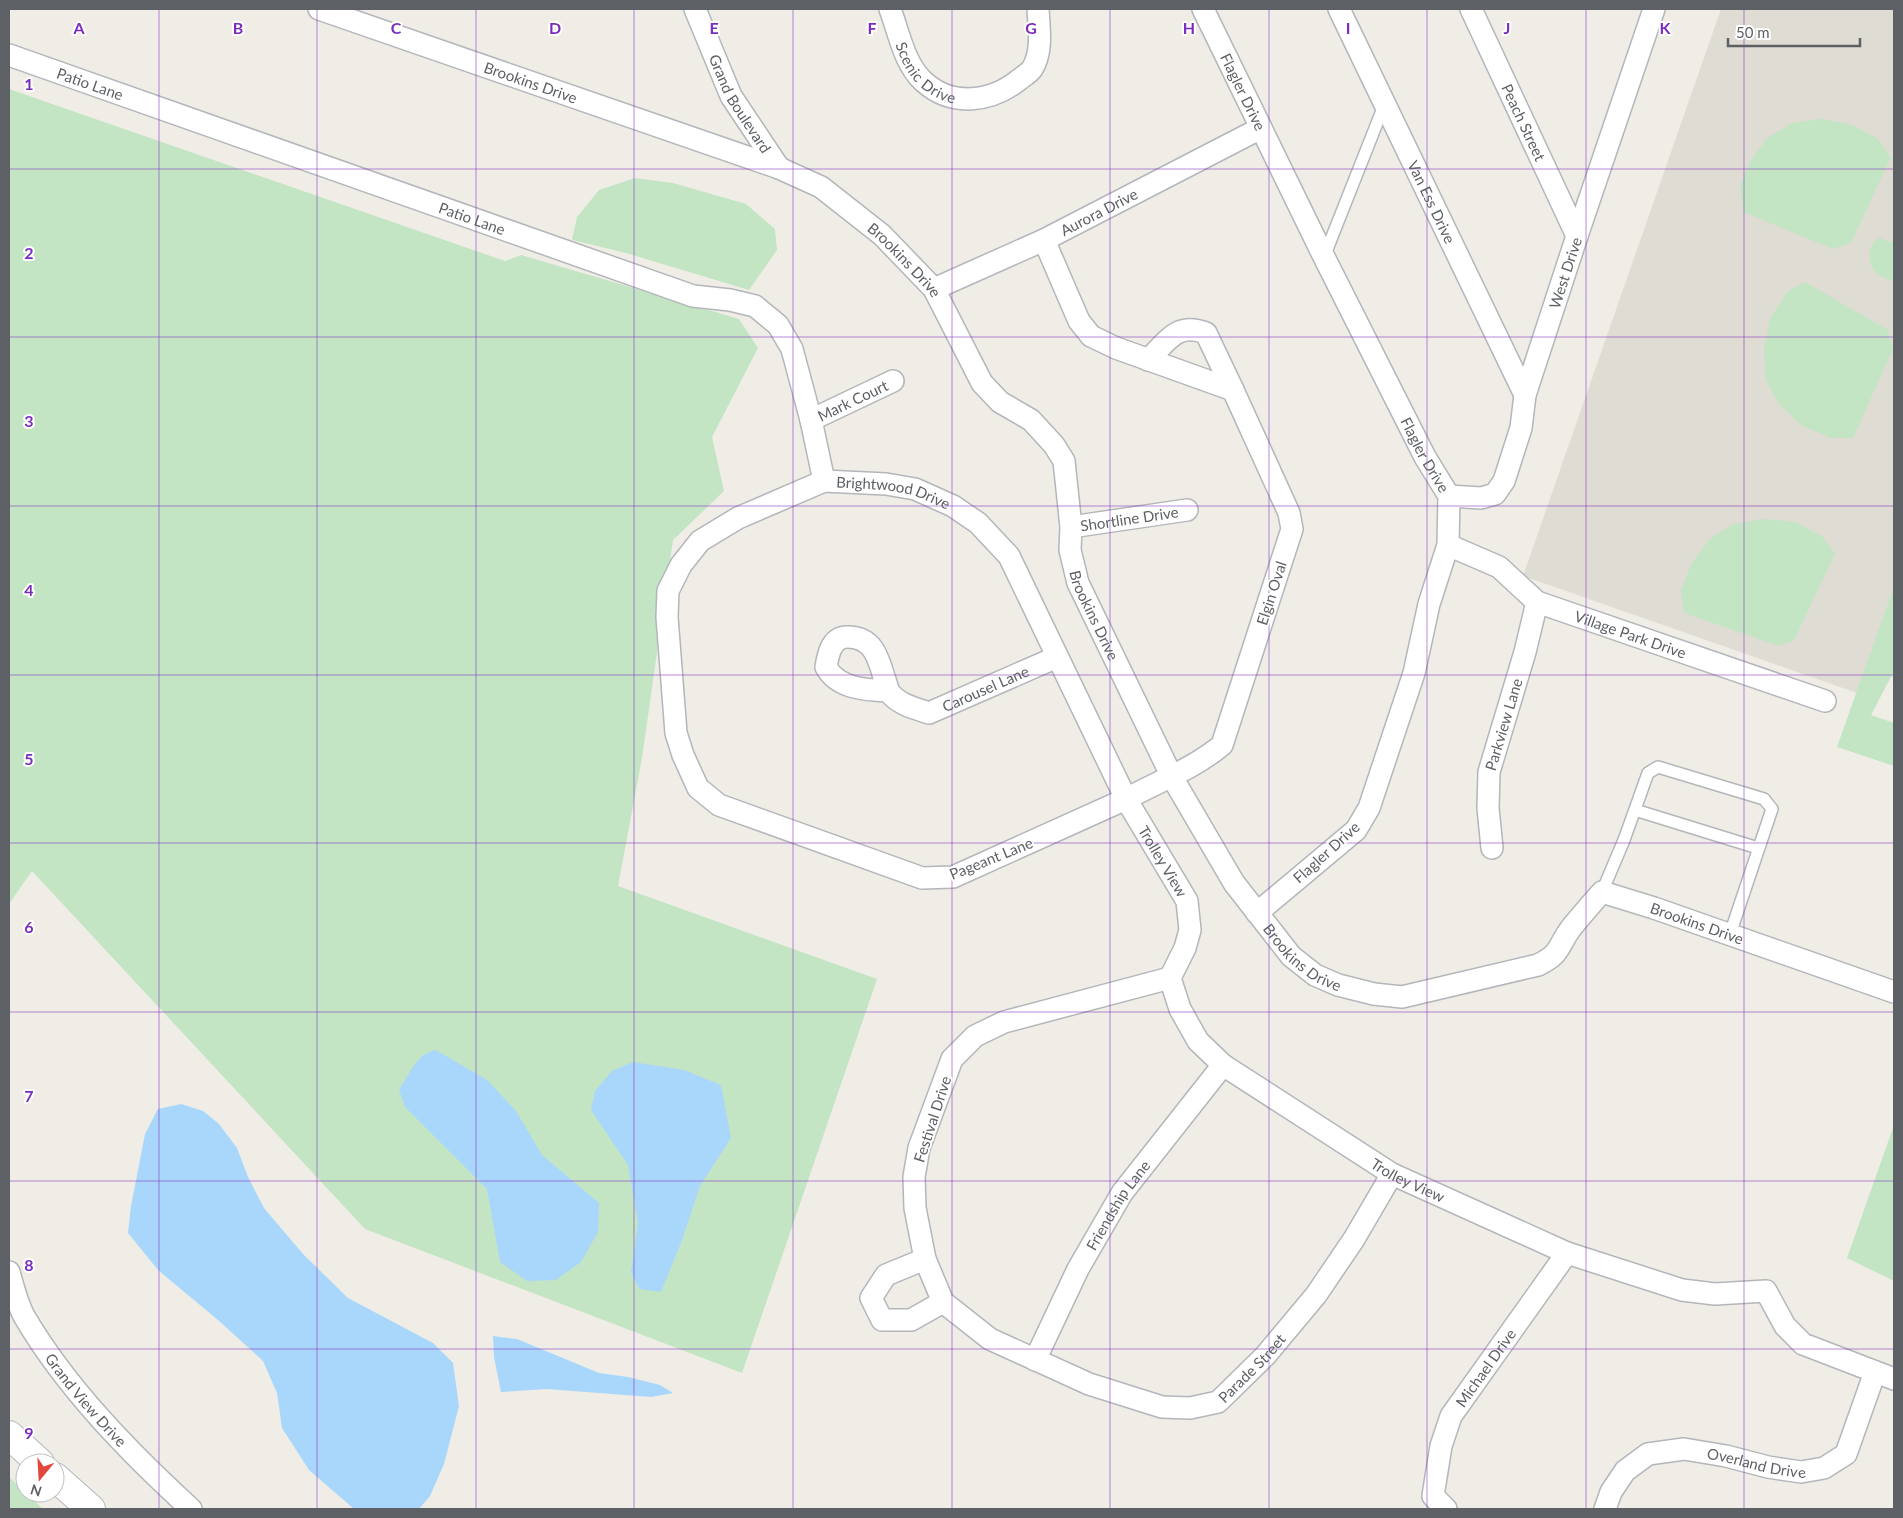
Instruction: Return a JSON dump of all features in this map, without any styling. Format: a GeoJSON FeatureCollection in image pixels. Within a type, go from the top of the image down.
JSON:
{"type":"FeatureCollection","features":[{"type":"Feature","properties":{"kind":"street","name":"Brookins Drive"},"geometry":{"type":"LineString","coordinates":[[320,9],[779,168],[822,187],[882,235],[934,289],[982,383],[1000,402],[1031,420],[1054,445],[1064,461],[1071,527],[1070,550],[1078,583],[1172,777],[1234,884],[1291,956],[1315,975],[1354,990],[1402,997],[1538,965],[1552,959],[1570,930],[1602,892],[1730,934],[1894,992]]}},
{"type":"Feature","properties":{"kind":"street","name":"Grand Boulevard"},"geometry":{"type":"LineString","coordinates":[[695,9],[731,96],[779,168]]}},
{"type":"Feature","properties":{"kind":"street","name":"Scenic Drive"},"geometry":{"type":"LineString","coordinates":[[890,9],[911,66],[923,81],[941,94],[966,99],[990,97],[1011,86],[1032,69],[1040,43],[1038,9]]}},
{"type":"Feature","properties":{"kind":"street","name":"Flagler Drive"},"geometry":{"type":"LineString","coordinates":[[1203,9],[1324,257],[1425,457],[1449,496],[1448,545],[1429,604],[1414,673],[1369,808],[1356,830],[1257,913]]}},
{"type":"Feature","properties":{"kind":"street","name":"Van Ess Drive"},"geometry":{"type":"LineString","coordinates":[[1339,9],[1525,395]]}},
{"type":"Feature","properties":{"kind":"street","name":"Peach Street"},"geometry":{"type":"LineString","coordinates":[[1471,9],[1577,236]]}},
{"type":"Feature","properties":{"kind":"street","name":"West Drive"},"geometry":{"type":"LineString","coordinates":[[1449,496],[1481,498],[1495,494],[1504,481],[1521,428],[1525,395],[1654,9]]}},
{"type":"Feature","properties":{"kind":"street","name":"Patio Lane"},"geometry":{"type":"LineString","coordinates":[[9,55],[693,296],[730,300],[755,306],[778,325],[792,349],[811,420],[824,481]]}},
{"type":"Feature","properties":{"kind":"street","name":"Aurora Drive"},"geometry":{"type":"LineString","coordinates":[[934,289],[1044,240],[1262,128]]}},
{"type":"Feature","properties":{"kind":"street"},"geometry":{"type":"LineString","coordinates":[[1044,240],[1079,321],[1091,336],[1116,348],[1233,390]]}},
{"type":"Feature","properties":{"kind":"street","name":"Elgin Oval"},"geometry":{"type":"LineString","coordinates":[[1148,360],[1177,332],[1192,328],[1206,333],[1289,513],[1292,529],[1222,745],[1207,758],[1172,777]]}},
{"type":"Feature","properties":{"kind":"street","name":"Mark Court"},"geometry":{"type":"LineString","coordinates":[[811,420],[894,381]]}},
{"type":"Feature","properties":{"kind":"street","name":"Brightwood Drive"},"geometry":{"type":"LineString","coordinates":[[719,805],[698,788],[676,733],[667,617],[668,591],[681,565],[700,541],[738,518],[824,481],[886,484],[915,489],[953,506],[978,523],[1009,556],[1126,799]]}},
{"type":"Feature","properties":{"kind":"street","name":"Shortline Drive"},"geometry":{"type":"LineString","coordinates":[[1071,527],[1187,510]]}},
{"type":"Feature","properties":{"kind":"street","name":"Village Park Drive"},"geometry":{"type":"LineString","coordinates":[[1448,545],[1499,567],[1537,602],[1826,700]]}},
{"type":"Feature","properties":{"kind":"street","name":"Parkview Lane"},"geometry":{"type":"LineString","coordinates":[[1492,848],[1488,808],[1489,772],[1526,652],[1537,602]]}},
{"type":"Feature","properties":{"kind":"street","name":"Carousel Lane"},"geometry":{"type":"LineString","coordinates":[[889,691],[904,705],[929,713],[1057,657]]}},
{"type":"Feature","properties":{"kind":"street","name":"Pageant Lane"},"geometry":{"type":"LineString","coordinates":[[719,805],[922,878],[953,877],[1172,777]]}},
{"type":"Feature","properties":{"kind":"street","name":"Trolley View"},"geometry":{"type":"LineString","coordinates":[[1126,799],[1187,901],[1190,930],[1185,948],[1170,978],[1180,1009],[1198,1041],[1223,1065],[1392,1174],[1567,1253],[1682,1290],[1715,1294],[1766,1291],[1785,1326],[1803,1344],[1885,1376]]}},
{"type":"Feature","properties":{"kind":"street","name":"Festival Drive"},"geometry":{"type":"LineString","coordinates":[[1035,1360],[990,1338],[943,1302],[925,1259],[915,1208],[914,1177],[919,1148],[952,1059],[975,1036],[1004,1022],[1170,978]]}},
{"type":"Feature","properties":{"kind":"street","name":"Friendship Lane"},"geometry":{"type":"LineString","coordinates":[[1035,1360],[1078,1269],[1122,1192],[1223,1065]]}},
{"type":"Feature","properties":{"kind":"street","name":"Parade Street"},"geometry":{"type":"LineString","coordinates":[[1035,1360],[1089,1384],[1162,1407],[1190,1408],[1218,1402],[1265,1356],[1316,1295],[1354,1240],[1392,1174]]}},
{"type":"Feature","properties":{"kind":"street","name":"Michael Drive"},"geometry":{"type":"LineString","coordinates":[[1439,1503],[1441,1446],[1451,1416],[1567,1253]]}},
{"type":"Feature","properties":{"kind":"street"},"geometry":{"type":"LineString","coordinates":[[925,1259],[886,1275],[871,1298],[882,1320],[911,1320],[943,1302]]}},
{"type":"Feature","properties":{"kind":"street","name":"Grand View Drive"},"geometry":{"type":"LineString","coordinates":[[9,1272],[23,1314],[74,1390],[160,1481],[191,1509]]}},
{"type":"Feature","properties":{"kind":"street","name":"Overland Drive"},"geometry":{"type":"LineString","coordinates":[[1605,1509],[1611,1492],[1625,1471],[1648,1454],[1684,1449],[1801,1472],[1824,1468],[1846,1454],[1885,1376]]}},
{"type":"Feature","properties":{"kind":"street"},"geometry":{"type":"LineString","coordinates":[[9,1435],[29,1453]]}},
{"type":"Feature","properties":{"kind":"street"},"geometry":{"type":"LineString","coordinates":[[65,1486],[91,1509]]}},
{"type":"Feature","properties":{"kind":"lane"},"geometry":{"type":"LineString","coordinates":[[1324,257],[1385,103]]}},
{"type":"Feature","properties":{"kind":"lane"},"geometry":{"type":"LineString","coordinates":[[1602,892],[1648,772],[1658,767],[1764,799],[1772,808],[1730,934]]}},
{"type":"Feature","properties":{"kind":"lane"},"geometry":{"type":"LineString","coordinates":[[1635,810],[1758,848]]}},
{"type":"Feature","properties":{"kind":"shaded area"},"geometry":{"type":"Polygon","coordinates":[[[1721,9],[1894,9],[1894,586],[1857,693],[1523,576],[1721,9]]]}},
{"type":"Feature","properties":{"kind":"green space"},"geometry":{"type":"Polygon","coordinates":[[[9,89],[505,261],[521,255],[739,319],[758,348],[712,437],[724,491],[673,540],[642,758],[618,886],[877,979],[742,1373],[365,1229],[32,871],[9,904],[9,89]]]}},
{"type":"Feature","properties":{"kind":"green space"},"geometry":{"type":"Polygon","coordinates":[[[1822,119],[1852,125],[1877,138],[1891,157],[1851,243],[1833,249],[1743,212],[1740,186],[1750,162],[1767,138],[1792,123],[1822,119]]]}},
{"type":"Feature","properties":{"kind":"green space"},"geometry":{"type":"Polygon","coordinates":[[[635,178],[673,183],[746,204],[775,229],[777,250],[749,290],[626,253],[572,240],[577,217],[599,190],[635,178]]]}},
{"type":"Feature","properties":{"kind":"green space"},"geometry":{"type":"Polygon","coordinates":[[[1880,238],[1894,243],[1894,281],[1884,278],[1875,272],[1870,262],[1869,256],[1872,245],[1880,238]]]}},
{"type":"Feature","properties":{"kind":"green space"},"geometry":{"type":"Polygon","coordinates":[[[1805,282],[1888,330],[1893,349],[1853,438],[1831,438],[1802,426],[1779,404],[1766,380],[1764,349],[1770,319],[1787,292],[1805,282]]]}},
{"type":"Feature","properties":{"kind":"green space"},"geometry":{"type":"Polygon","coordinates":[[[1764,519],[1795,522],[1823,537],[1835,554],[1794,640],[1779,646],[1684,613],[1681,590],[1691,564],[1710,539],[1733,524],[1764,519]]]}},
{"type":"Feature","properties":{"kind":"green space"},"geometry":{"type":"Polygon","coordinates":[[[1894,586],[1894,671],[1871,715],[1894,723],[1894,766],[1837,747],[1894,586]]]}},
{"type":"Feature","properties":{"kind":"green space"},"geometry":{"type":"Polygon","coordinates":[[[1894,1125],[1894,1281],[1847,1258],[1894,1125]]]}},
{"type":"Feature","properties":{"kind":"green space"},"geometry":{"type":"Polygon","coordinates":[[[9,1477],[15,1483],[15,1503],[37,1503],[43,1509],[9,1509],[9,1477]]]}},
{"type":"Feature","properties":{"kind":"water"},"geometry":{"type":"Polygon","coordinates":[[[436,1050],[487,1080],[516,1111],[542,1155],[599,1203],[598,1232],[581,1262],[556,1280],[527,1281],[500,1262],[487,1189],[405,1107],[399,1090],[419,1060],[424,1055],[436,1050]]]}},
{"type":"Feature","properties":{"kind":"water"},"geometry":{"type":"Polygon","coordinates":[[[633,1062],[684,1070],[721,1085],[731,1138],[700,1186],[682,1240],[661,1292],[639,1289],[631,1272],[638,1223],[628,1165],[591,1110],[595,1091],[612,1071],[633,1062]]]}},
{"type":"Feature","properties":{"kind":"water"},"geometry":{"type":"Polygon","coordinates":[[[181,1104],[203,1111],[219,1124],[237,1148],[248,1177],[264,1208],[303,1254],[348,1298],[433,1343],[453,1363],[459,1406],[444,1464],[430,1496],[419,1509],[354,1509],[309,1470],[282,1428],[277,1393],[263,1361],[218,1320],[158,1270],[128,1233],[131,1206],[145,1134],[158,1109],[181,1104]]]}},
{"type":"Feature","properties":{"kind":"water"},"geometry":{"type":"Polygon","coordinates":[[[493,1336],[517,1339],[599,1373],[628,1377],[660,1385],[673,1393],[651,1397],[547,1389],[501,1392],[494,1357],[493,1336]]]}}]}
